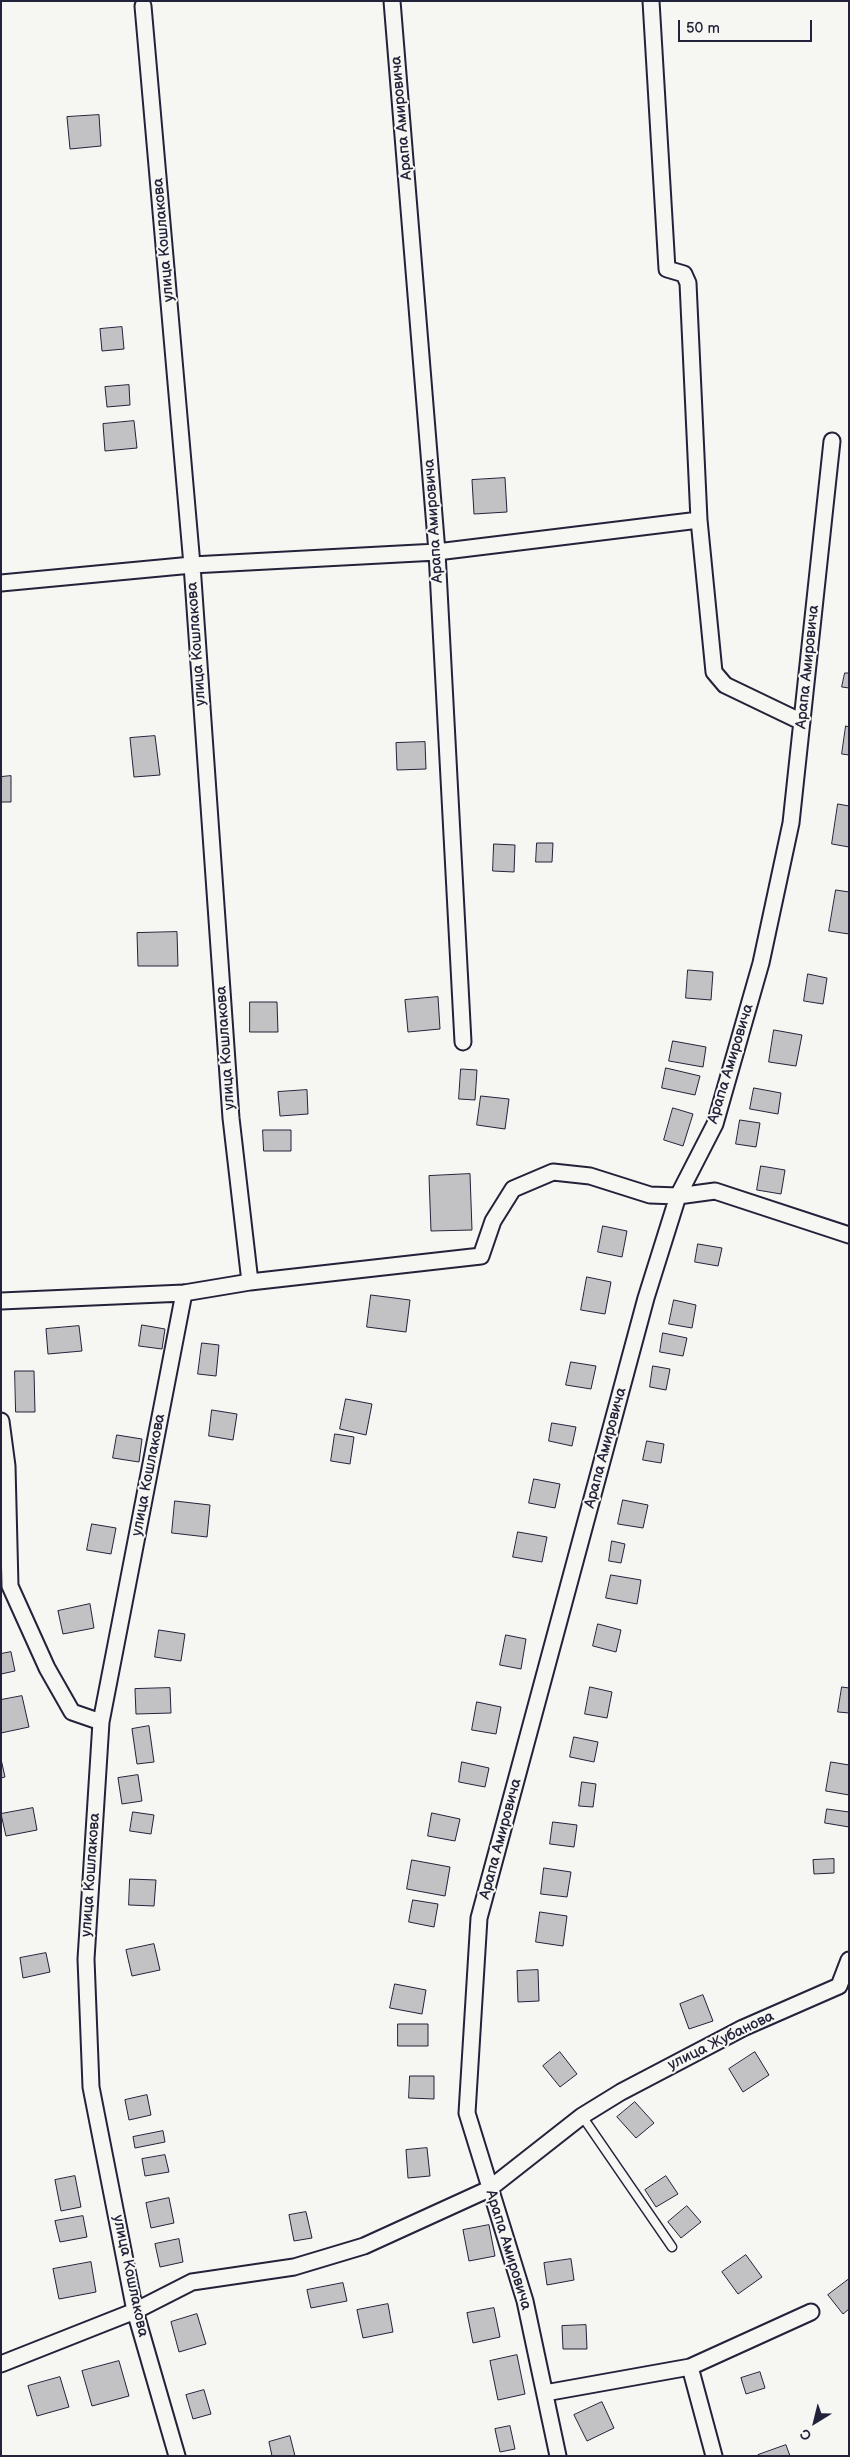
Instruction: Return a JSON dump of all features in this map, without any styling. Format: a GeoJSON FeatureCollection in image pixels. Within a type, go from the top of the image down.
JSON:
{"type":"FeatureCollection","features":[{"type":"Feature","properties":{"kind":"street","name":"Арапа Амировича"},"geometry":{"type":"LineString","coordinates":[[392,1],[437,552],[463,1042]]}},
{"type":"Feature","properties":{"kind":"street"},"geometry":{"type":"LineString","coordinates":[[651,1],[667,269],[684,274],[688,283],[699,520],[714,672],[725,684],[802,722]]}},
{"type":"Feature","properties":{"kind":"street","name":"улица Кошлакова"},"geometry":{"type":"LineString","coordinates":[[143,6],[192,565],[231,1118],[250,1282]]}},
{"type":"Feature","properties":{"kind":"street","name":"Арапа Амировича"},"geometry":{"type":"LineString","coordinates":[[558,2456],[525,2301],[467,2113],[479,1918],[646,1298],[678,1196],[715,1124],[761,963],[791,823],[832,441]]}},
{"type":"Feature","properties":{"kind":"street"},"geometry":{"type":"LineString","coordinates":[[1,584],[192,565],[437,552],[699,520]]}},
{"type":"Feature","properties":{"kind":"street"},"geometry":{"type":"LineString","coordinates":[[1,1301],[184,1292],[250,1282],[481,1256],[493,1222],[513,1189],[553,1172],[590,1176],[650,1195],[678,1196],[715,1191],[849,1235]]}},
{"type":"Feature","properties":{"kind":"street","name":"улица Кошлакова"},"geometry":{"type":"LineString","coordinates":[[176,2456],[135,2312],[91,2088],[86,1959],[101,1722],[184,1292]]}},
{"type":"Feature","properties":{"kind":"street"},"geometry":{"type":"LineString","coordinates":[[1,1421],[7,1466],[10,1586],[47,1668],[72,1712],[101,1722]]}},
{"type":"Feature","properties":{"kind":"street","name":"улица Жубанова"},"geometry":{"type":"LineString","coordinates":[[1,2364],[135,2312],[192,2282],[294,2267],[364,2246],[489,2189],[582,2116],[621,2092],[743,2028],[839,1986],[849,1960]]}},
{"type":"Feature","properties":{"kind":"street"},"geometry":{"type":"LineString","coordinates":[[545,2392],[690,2367],[811,2312]]}},
{"type":"Feature","properties":{"kind":"street"},"geometry":{"type":"LineString","coordinates":[[690,2367],[714,2456]]}},
{"type":"Feature","properties":{"kind":"lane"},"geometry":{"type":"LineString","coordinates":[[582,2116],[672,2248]]}},
{"type":"Feature","properties":{"kind":"building"},"geometry":{"type":"Polygon","coordinates":[[[99,115],[101,146],[70,149],[67,117],[99,115]]]}},
{"type":"Feature","properties":{"kind":"building"},"geometry":{"type":"Polygon","coordinates":[[[122,327],[124,349],[102,351],[100,329],[122,327]]]}},
{"type":"Feature","properties":{"kind":"building"},"geometry":{"type":"Polygon","coordinates":[[[129,385],[130,405],[107,407],[105,387],[129,385]]]}},
{"type":"Feature","properties":{"kind":"building"},"geometry":{"type":"Polygon","coordinates":[[[134,421],[137,448],[105,451],[103,424],[134,421]]]}},
{"type":"Feature","properties":{"kind":"building"},"geometry":{"type":"Polygon","coordinates":[[[505,478],[507,512],[474,514],[472,480],[505,478]]]}},
{"type":"Feature","properties":{"kind":"building"},"geometry":{"type":"Polygon","coordinates":[[[845,673],[849,673],[849,688],[842,687],[845,673]]]}},
{"type":"Feature","properties":{"kind":"building"},"geometry":{"type":"Polygon","coordinates":[[[846,726],[849,727],[849,755],[842,754],[846,726]]]}},
{"type":"Feature","properties":{"kind":"building"},"geometry":{"type":"Polygon","coordinates":[[[155,736],[160,775],[134,777],[130,738],[155,736]]]}},
{"type":"Feature","properties":{"kind":"building"},"geometry":{"type":"Polygon","coordinates":[[[425,742],[426,769],[397,770],[396,743],[425,742]]]}},
{"type":"Feature","properties":{"kind":"building"},"geometry":{"type":"Polygon","coordinates":[[[11,776],[11,802],[1,802],[1,777],[11,776]]]}},
{"type":"Feature","properties":{"kind":"building"},"geometry":{"type":"Polygon","coordinates":[[[838,804],[849,806],[849,847],[832,844],[838,804]]]}},
{"type":"Feature","properties":{"kind":"building"},"geometry":{"type":"Polygon","coordinates":[[[537,843],[553,843],[552,862],[536,862],[537,843]]]}},
{"type":"Feature","properties":{"kind":"building"},"geometry":{"type":"Polygon","coordinates":[[[494,844],[515,845],[514,872],[493,871],[494,844]]]}},
{"type":"Feature","properties":{"kind":"building"},"geometry":{"type":"Polygon","coordinates":[[[836,890],[849,892],[849,934],[829,931],[836,890]]]}},
{"type":"Feature","properties":{"kind":"building"},"geometry":{"type":"Polygon","coordinates":[[[177,932],[178,966],[138,966],[137,933],[177,932]]]}},
{"type":"Feature","properties":{"kind":"building"},"geometry":{"type":"Polygon","coordinates":[[[688,970],[713,972],[711,1000],[686,998],[688,970]]]}},
{"type":"Feature","properties":{"kind":"building"},"geometry":{"type":"Polygon","coordinates":[[[808,974],[827,978],[823,1004],[804,1001],[808,974]]]}},
{"type":"Feature","properties":{"kind":"building"},"geometry":{"type":"Polygon","coordinates":[[[438,997],[440,1029],[408,1032],[405,1000],[438,997]]]}},
{"type":"Feature","properties":{"kind":"building"},"geometry":{"type":"Polygon","coordinates":[[[250,1002],[277,1002],[278,1032],[250,1032],[250,1002]]]}},
{"type":"Feature","properties":{"kind":"building"},"geometry":{"type":"Polygon","coordinates":[[[774,1030],[802,1035],[796,1066],[769,1062],[774,1030]]]}},
{"type":"Feature","properties":{"kind":"building"},"geometry":{"type":"Polygon","coordinates":[[[673,1041],[706,1047],[703,1067],[669,1061],[673,1041]]]}},
{"type":"Feature","properties":{"kind":"building"},"geometry":{"type":"Polygon","coordinates":[[[666,1068],[700,1076],[695,1095],[662,1088],[666,1068]]]}},
{"type":"Feature","properties":{"kind":"building"},"geometry":{"type":"Polygon","coordinates":[[[461,1069],[477,1070],[475,1100],[459,1099],[461,1069]]]}},
{"type":"Feature","properties":{"kind":"building"},"geometry":{"type":"Polygon","coordinates":[[[754,1088],[781,1093],[778,1114],[750,1109],[754,1088]]]}},
{"type":"Feature","properties":{"kind":"building"},"geometry":{"type":"Polygon","coordinates":[[[307,1090],[308,1114],[280,1116],[278,1092],[307,1090]]]}},
{"type":"Feature","properties":{"kind":"building"},"geometry":{"type":"Polygon","coordinates":[[[481,1096],[509,1099],[505,1129],[477,1125],[481,1096]]]}},
{"type":"Feature","properties":{"kind":"building"},"geometry":{"type":"Polygon","coordinates":[[[673,1108],[693,1114],[683,1146],[664,1140],[673,1108]]]}},
{"type":"Feature","properties":{"kind":"building"},"geometry":{"type":"Polygon","coordinates":[[[740,1120],[760,1123],[756,1147],[736,1144],[740,1120]]]}},
{"type":"Feature","properties":{"kind":"building"},"geometry":{"type":"Polygon","coordinates":[[[263,1130],[291,1130],[291,1151],[264,1151],[263,1130]]]}},
{"type":"Feature","properties":{"kind":"building"},"geometry":{"type":"Polygon","coordinates":[[[761,1166],[785,1170],[781,1194],[757,1190],[761,1166]]]}},
{"type":"Feature","properties":{"kind":"building"},"geometry":{"type":"Polygon","coordinates":[[[470,1174],[472,1230],[431,1231],[429,1176],[470,1174]]]}},
{"type":"Feature","properties":{"kind":"building"},"geometry":{"type":"Polygon","coordinates":[[[603,1226],[627,1231],[622,1257],[598,1252],[603,1226]]]}},
{"type":"Feature","properties":{"kind":"building"},"geometry":{"type":"Polygon","coordinates":[[[698,1244],[722,1248],[718,1266],[695,1262],[698,1244]]]}},
{"type":"Feature","properties":{"kind":"building"},"geometry":{"type":"Polygon","coordinates":[[[587,1277],[611,1282],[605,1314],[581,1310],[587,1277]]]}},
{"type":"Feature","properties":{"kind":"building"},"geometry":{"type":"Polygon","coordinates":[[[371,1295],[410,1300],[406,1332],[367,1327],[371,1295]]]}},
{"type":"Feature","properties":{"kind":"building"},"geometry":{"type":"Polygon","coordinates":[[[674,1300],[696,1305],[692,1328],[669,1324],[674,1300]]]}},
{"type":"Feature","properties":{"kind":"building"},"geometry":{"type":"Polygon","coordinates":[[[142,1325],[165,1329],[162,1349],[139,1346],[142,1325]]]}},
{"type":"Feature","properties":{"kind":"building"},"geometry":{"type":"Polygon","coordinates":[[[79,1326],[82,1351],[48,1354],[46,1329],[79,1326]]]}},
{"type":"Feature","properties":{"kind":"building"},"geometry":{"type":"Polygon","coordinates":[[[663,1333],[687,1338],[683,1356],[660,1352],[663,1333]]]}},
{"type":"Feature","properties":{"kind":"building"},"geometry":{"type":"Polygon","coordinates":[[[202,1343],[219,1345],[216,1376],[198,1374],[202,1343]]]}},
{"type":"Feature","properties":{"kind":"building"},"geometry":{"type":"Polygon","coordinates":[[[571,1362],[596,1366],[591,1389],[566,1385],[571,1362]]]}},
{"type":"Feature","properties":{"kind":"building"},"geometry":{"type":"Polygon","coordinates":[[[653,1366],[670,1369],[666,1390],[650,1387],[653,1366]]]}},
{"type":"Feature","properties":{"kind":"building"},"geometry":{"type":"Polygon","coordinates":[[[15,1371],[34,1371],[35,1412],[16,1412],[15,1371]]]}},
{"type":"Feature","properties":{"kind":"building"},"geometry":{"type":"Polygon","coordinates":[[[346,1399],[372,1404],[366,1435],[340,1429],[346,1399]]]}},
{"type":"Feature","properties":{"kind":"building"},"geometry":{"type":"Polygon","coordinates":[[[212,1410],[237,1414],[233,1440],[209,1436],[212,1410]]]}},
{"type":"Feature","properties":{"kind":"building"},"geometry":{"type":"Polygon","coordinates":[[[552,1423],[576,1427],[572,1446],[549,1441],[552,1423]]]}},
{"type":"Feature","properties":{"kind":"building"},"geometry":{"type":"Polygon","coordinates":[[[335,1434],[354,1437],[350,1464],[331,1461],[335,1434]]]}},
{"type":"Feature","properties":{"kind":"building"},"geometry":{"type":"Polygon","coordinates":[[[117,1435],[142,1439],[139,1462],[113,1458],[117,1435]]]}},
{"type":"Feature","properties":{"kind":"building"},"geometry":{"type":"Polygon","coordinates":[[[647,1441],[664,1444],[661,1463],[643,1460],[647,1441]]]}},
{"type":"Feature","properties":{"kind":"building"},"geometry":{"type":"Polygon","coordinates":[[[534,1479],[560,1484],[555,1508],[529,1503],[534,1479]]]}},
{"type":"Feature","properties":{"kind":"building"},"geometry":{"type":"Polygon","coordinates":[[[623,1500],[648,1505],[643,1528],[618,1524],[623,1500]]]}},
{"type":"Feature","properties":{"kind":"building"},"geometry":{"type":"Polygon","coordinates":[[[175,1501],[210,1505],[207,1537],[172,1533],[175,1501]]]}},
{"type":"Feature","properties":{"kind":"building"},"geometry":{"type":"Polygon","coordinates":[[[92,1524],[116,1528],[111,1554],[87,1550],[92,1524]]]}},
{"type":"Feature","properties":{"kind":"building"},"geometry":{"type":"Polygon","coordinates":[[[518,1532],[547,1537],[542,1562],[513,1557],[518,1532]]]}},
{"type":"Feature","properties":{"kind":"building"},"geometry":{"type":"Polygon","coordinates":[[[612,1541],[625,1544],[621,1563],[609,1561],[612,1541]]]}},
{"type":"Feature","properties":{"kind":"building"},"geometry":{"type":"Polygon","coordinates":[[[611,1575],[641,1580],[637,1604],[606,1598],[611,1575]]]}},
{"type":"Feature","properties":{"kind":"building"},"geometry":{"type":"Polygon","coordinates":[[[90,1604],[94,1628],[63,1634],[58,1611],[90,1604]]]}},
{"type":"Feature","properties":{"kind":"building"},"geometry":{"type":"Polygon","coordinates":[[[598,1624],[621,1630],[616,1652],[593,1646],[598,1624]]]}},
{"type":"Feature","properties":{"kind":"building"},"geometry":{"type":"Polygon","coordinates":[[[159,1630],[185,1634],[181,1661],[155,1657],[159,1630]]]}},
{"type":"Feature","properties":{"kind":"building"},"geometry":{"type":"Polygon","coordinates":[[[506,1635],[526,1639],[521,1669],[500,1665],[506,1635]]]}},
{"type":"Feature","properties":{"kind":"building"},"geometry":{"type":"Polygon","coordinates":[[[11,1652],[15,1671],[1,1674],[1,1654],[11,1652]]]}},
{"type":"Feature","properties":{"kind":"building"},"geometry":{"type":"Polygon","coordinates":[[[590,1687],[612,1692],[607,1718],[585,1714],[590,1687]]]}},
{"type":"Feature","properties":{"kind":"building"},"geometry":{"type":"Polygon","coordinates":[[[842,1687],[849,1688],[849,1713],[838,1712],[842,1687]]]}},
{"type":"Feature","properties":{"kind":"building"},"geometry":{"type":"Polygon","coordinates":[[[170,1688],[171,1713],[136,1714],[135,1689],[170,1688]]]}},
{"type":"Feature","properties":{"kind":"building"},"geometry":{"type":"Polygon","coordinates":[[[22,1696],[29,1727],[1,1733],[1,1700],[22,1696]]]}},
{"type":"Feature","properties":{"kind":"building"},"geometry":{"type":"Polygon","coordinates":[[[477,1702],[501,1707],[496,1734],[472,1730],[477,1702]]]}},
{"type":"Feature","properties":{"kind":"building"},"geometry":{"type":"Polygon","coordinates":[[[149,1726],[154,1762],[137,1764],[132,1729],[149,1726]]]}},
{"type":"Feature","properties":{"kind":"building"},"geometry":{"type":"Polygon","coordinates":[[[574,1737],[598,1742],[594,1762],[570,1757],[574,1737]]]}},
{"type":"Feature","properties":{"kind":"building"},"geometry":{"type":"Polygon","coordinates":[[[1,1759],[5,1777],[1,1778],[1,1759]]]}},
{"type":"Feature","properties":{"kind":"building"},"geometry":{"type":"Polygon","coordinates":[[[462,1762],[489,1768],[485,1787],[459,1782],[462,1762]]]}},
{"type":"Feature","properties":{"kind":"building"},"geometry":{"type":"Polygon","coordinates":[[[831,1762],[849,1765],[849,1795],[826,1791],[831,1762]]]}},
{"type":"Feature","properties":{"kind":"building"},"geometry":{"type":"Polygon","coordinates":[[[138,1775],[142,1801],[122,1804],[118,1778],[138,1775]]]}},
{"type":"Feature","properties":{"kind":"building"},"geometry":{"type":"Polygon","coordinates":[[[582,1782],[596,1784],[593,1807],[579,1806],[582,1782]]]}},
{"type":"Feature","properties":{"kind":"building"},"geometry":{"type":"Polygon","coordinates":[[[33,1808],[37,1830],[6,1836],[1,1814],[33,1808]]]}},
{"type":"Feature","properties":{"kind":"building"},"geometry":{"type":"Polygon","coordinates":[[[827,1809],[849,1812],[849,1827],[825,1823],[827,1809]]]}},
{"type":"Feature","properties":{"kind":"building"},"geometry":{"type":"Polygon","coordinates":[[[133,1812],[154,1815],[151,1834],[130,1831],[133,1812]]]}},
{"type":"Feature","properties":{"kind":"building"},"geometry":{"type":"Polygon","coordinates":[[[432,1813],[460,1819],[455,1841],[428,1836],[432,1813]]]}},
{"type":"Feature","properties":{"kind":"building"},"geometry":{"type":"Polygon","coordinates":[[[553,1822],[577,1825],[574,1847],[550,1844],[553,1822]]]}},
{"type":"Feature","properties":{"kind":"building"},"geometry":{"type":"Polygon","coordinates":[[[834,1859],[834,1873],[814,1874],[813,1860],[834,1859]]]}},
{"type":"Feature","properties":{"kind":"building"},"geometry":{"type":"Polygon","coordinates":[[[412,1860],[450,1867],[445,1896],[407,1889],[412,1860]]]}},
{"type":"Feature","properties":{"kind":"building"},"geometry":{"type":"Polygon","coordinates":[[[544,1868],[571,1872],[567,1897],[541,1894],[544,1868]]]}},
{"type":"Feature","properties":{"kind":"building"},"geometry":{"type":"Polygon","coordinates":[[[130,1879],[156,1880],[154,1906],[129,1905],[130,1879]]]}},
{"type":"Feature","properties":{"kind":"building"},"geometry":{"type":"Polygon","coordinates":[[[413,1900],[438,1904],[434,1927],[409,1922],[413,1900]]]}},
{"type":"Feature","properties":{"kind":"building"},"geometry":{"type":"Polygon","coordinates":[[[540,1912],[567,1916],[563,1946],[536,1942],[540,1912]]]}},
{"type":"Feature","properties":{"kind":"building"},"geometry":{"type":"Polygon","coordinates":[[[154,1944],[160,1970],[132,1976],[126,1950],[154,1944]]]}},
{"type":"Feature","properties":{"kind":"building"},"geometry":{"type":"Polygon","coordinates":[[[46,1953],[50,1972],[23,1978],[20,1958],[46,1953]]]}},
{"type":"Feature","properties":{"kind":"building"},"geometry":{"type":"Polygon","coordinates":[[[538,1970],[539,2001],[518,2002],[517,1971],[538,1970]]]}},
{"type":"Feature","properties":{"kind":"building"},"geometry":{"type":"Polygon","coordinates":[[[395,1984],[426,1990],[422,2014],[390,2008],[395,1984]]]}},
{"type":"Feature","properties":{"kind":"building"},"geometry":{"type":"Polygon","coordinates":[[[703,1995],[713,2021],[689,2029],[680,2004],[703,1995]]]}},
{"type":"Feature","properties":{"kind":"building"},"geometry":{"type":"Polygon","coordinates":[[[398,2024],[428,2024],[428,2046],[398,2046],[398,2024]]]}},
{"type":"Feature","properties":{"kind":"building"},"geometry":{"type":"Polygon","coordinates":[[[560,2052],[577,2074],[560,2087],[543,2066],[560,2052]]]}},
{"type":"Feature","properties":{"kind":"building"},"geometry":{"type":"Polygon","coordinates":[[[755,2052],[769,2075],[743,2092],[729,2069],[755,2052]]]}},
{"type":"Feature","properties":{"kind":"building"},"geometry":{"type":"Polygon","coordinates":[[[410,2076],[434,2076],[434,2099],[409,2098],[410,2076]]]}},
{"type":"Feature","properties":{"kind":"building"},"geometry":{"type":"Polygon","coordinates":[[[147,2095],[151,2115],[129,2120],[125,2100],[147,2095]]]}},
{"type":"Feature","properties":{"kind":"building"},"geometry":{"type":"Polygon","coordinates":[[[635,2102],[654,2123],[636,2138],[617,2117],[635,2102]]]}},
{"type":"Feature","properties":{"kind":"building"},"geometry":{"type":"Polygon","coordinates":[[[163,2131],[165,2142],[135,2148],[133,2137],[163,2131]]]}},
{"type":"Feature","properties":{"kind":"building"},"geometry":{"type":"Polygon","coordinates":[[[427,2148],[430,2176],[408,2178],[406,2150],[427,2148]]]}},
{"type":"Feature","properties":{"kind":"building"},"geometry":{"type":"Polygon","coordinates":[[[165,2155],[169,2172],[145,2176],[142,2159],[165,2155]]]}},
{"type":"Feature","properties":{"kind":"building"},"geometry":{"type":"Polygon","coordinates":[[[75,2176],[81,2207],[61,2211],[55,2180],[75,2176]]]}},
{"type":"Feature","properties":{"kind":"building"},"geometry":{"type":"Polygon","coordinates":[[[666,2176],[678,2194],[656,2207],[645,2190],[666,2176]]]}},
{"type":"Feature","properties":{"kind":"building"},"geometry":{"type":"Polygon","coordinates":[[[169,2198],[174,2223],[151,2228],[146,2203],[169,2198]]]}},
{"type":"Feature","properties":{"kind":"building"},"geometry":{"type":"Polygon","coordinates":[[[687,2206],[701,2222],[681,2238],[668,2222],[687,2206]]]}},
{"type":"Feature","properties":{"kind":"building"},"geometry":{"type":"Polygon","coordinates":[[[306,2212],[312,2238],[294,2241],[289,2215],[306,2212]]]}},
{"type":"Feature","properties":{"kind":"building"},"geometry":{"type":"Polygon","coordinates":[[[83,2216],[87,2237],[60,2242],[55,2221],[83,2216]]]}},
{"type":"Feature","properties":{"kind":"building"},"geometry":{"type":"Polygon","coordinates":[[[489,2225],[495,2256],[469,2261],[463,2230],[489,2225]]]}},
{"type":"Feature","properties":{"kind":"building"},"geometry":{"type":"Polygon","coordinates":[[[179,2239],[183,2262],[160,2267],[155,2244],[179,2239]]]}},
{"type":"Feature","properties":{"kind":"building"},"geometry":{"type":"Polygon","coordinates":[[[746,2255],[762,2277],[738,2294],[722,2272],[746,2255]]]}},
{"type":"Feature","properties":{"kind":"building"},"geometry":{"type":"Polygon","coordinates":[[[571,2259],[574,2280],[547,2285],[544,2263],[571,2259]]]}},
{"type":"Feature","properties":{"kind":"building"},"geometry":{"type":"Polygon","coordinates":[[[91,2262],[96,2292],[59,2299],[53,2269],[91,2262]]]}},
{"type":"Feature","properties":{"kind":"building"},"geometry":{"type":"Polygon","coordinates":[[[849,2279],[849,2309],[843,2314],[828,2295],[849,2279]]]}},
{"type":"Feature","properties":{"kind":"building"},"geometry":{"type":"Polygon","coordinates":[[[343,2283],[347,2301],[311,2308],[307,2290],[343,2283]]]}},
{"type":"Feature","properties":{"kind":"building"},"geometry":{"type":"Polygon","coordinates":[[[388,2304],[393,2332],[363,2338],[357,2310],[388,2304]]]}},
{"type":"Feature","properties":{"kind":"building"},"geometry":{"type":"Polygon","coordinates":[[[494,2308],[500,2337],[473,2343],[467,2313],[494,2308]]]}},
{"type":"Feature","properties":{"kind":"building"},"geometry":{"type":"Polygon","coordinates":[[[197,2314],[206,2344],[179,2352],[171,2322],[197,2314]]]}},
{"type":"Feature","properties":{"kind":"building"},"geometry":{"type":"Polygon","coordinates":[[[586,2325],[587,2349],[563,2349],[562,2326],[586,2325]]]}},
{"type":"Feature","properties":{"kind":"building"},"geometry":{"type":"Polygon","coordinates":[[[517,2355],[525,2394],[498,2400],[490,2361],[517,2355]]]}},
{"type":"Feature","properties":{"kind":"building"},"geometry":{"type":"Polygon","coordinates":[[[119,2361],[129,2396],[92,2406],[82,2371],[119,2361]]]}},
{"type":"Feature","properties":{"kind":"building"},"geometry":{"type":"Polygon","coordinates":[[[760,2372],[765,2388],[746,2394],[741,2378],[760,2372]]]}},
{"type":"Feature","properties":{"kind":"building"},"geometry":{"type":"Polygon","coordinates":[[[60,2377],[69,2407],[37,2416],[28,2386],[60,2377]]]}},
{"type":"Feature","properties":{"kind":"building"},"geometry":{"type":"Polygon","coordinates":[[[204,2390],[211,2414],[193,2419],[186,2395],[204,2390]]]}},
{"type":"Feature","properties":{"kind":"building"},"geometry":{"type":"Polygon","coordinates":[[[602,2402],[614,2428],[587,2441],[574,2415],[602,2402]]]}},
{"type":"Feature","properties":{"kind":"building"},"geometry":{"type":"Polygon","coordinates":[[[510,2426],[515,2449],[500,2452],[495,2429],[510,2426]]]}},
{"type":"Feature","properties":{"kind":"building"},"geometry":{"type":"Polygon","coordinates":[[[290,2436],[295,2456],[272,2456],[269,2442],[290,2436]]]}},
{"type":"Feature","properties":{"kind":"building"},"geometry":{"type":"Polygon","coordinates":[[[786,2445],[790,2456],[758,2456],[758,2455],[786,2445]]]}}]}
